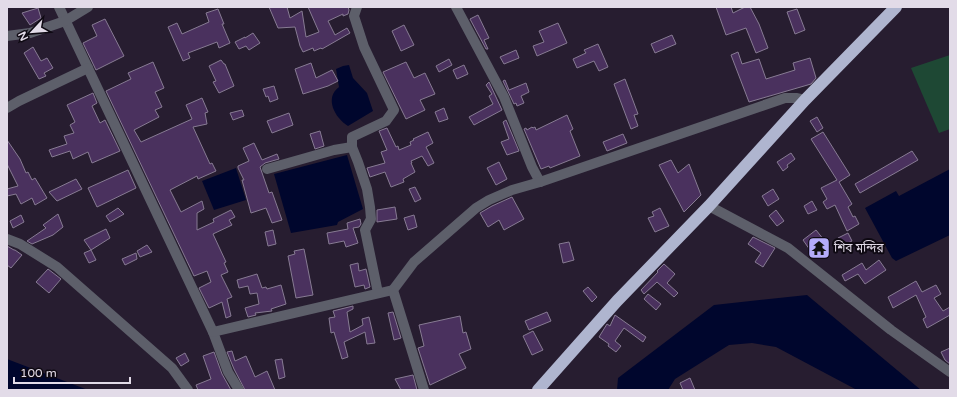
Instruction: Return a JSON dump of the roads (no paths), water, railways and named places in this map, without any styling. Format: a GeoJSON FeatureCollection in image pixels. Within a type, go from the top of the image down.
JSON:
{"type":"FeatureCollection","features":[{"type":"Feature","properties":{"kind":"highway"},"geometry":{"type":"LineString","coordinates":[[538,390],[617,301],[709,206],[805,100],[896,7]]}},
{"type":"Feature","properties":{"kind":"street"},"geometry":{"type":"LineString","coordinates":[[59,7],[213,332],[228,372],[239,390]]}},
{"type":"Feature","properties":{"kind":"street"},"geometry":{"type":"LineString","coordinates":[[7,36],[30,33],[65,21],[88,7]]}},
{"type":"Feature","properties":{"kind":"street"},"geometry":{"type":"LineString","coordinates":[[357,7],[354,16],[364,47],[394,110],[386,121],[352,137],[352,147],[367,189],[371,219],[365,230],[378,293]]}},
{"type":"Feature","properties":{"kind":"street"},"geometry":{"type":"LineString","coordinates":[[456,7],[504,97],[532,167],[540,182]]}},
{"type":"Feature","properties":{"kind":"street"},"geometry":{"type":"LineString","coordinates":[[7,108],[88,68]]}},
{"type":"Feature","properties":{"kind":"street"},"geometry":{"type":"LineString","coordinates":[[213,332],[393,290],[414,262],[476,208],[489,200],[512,190],[540,182],[785,98],[805,100]]}},
{"type":"Feature","properties":{"kind":"street"},"geometry":{"type":"LineString","coordinates":[[267,169],[334,150],[352,147]]}},
{"type":"Feature","properties":{"kind":"street"},"geometry":{"type":"LineString","coordinates":[[709,206],[788,248],[891,330],[950,372]]}},
{"type":"Feature","properties":{"kind":"street"},"geometry":{"type":"LineString","coordinates":[[7,239],[20,244],[57,267],[172,368],[188,390]]}},
{"type":"Feature","properties":{"kind":"street"},"geometry":{"type":"LineString","coordinates":[[393,290],[424,390]]}},
{"type":"Feature","properties":{"kind":"water"},"geometry":{"type":"Polygon","coordinates":[[[349,65],[353,78],[367,93],[373,111],[348,126],[335,113],[332,97],[339,87],[336,69],[349,65]]]}},
{"type":"Feature","properties":{"kind":"water"},"geometry":{"type":"Polygon","coordinates":[[[347,155],[363,209],[338,222],[337,225],[291,233],[274,174],[347,155]]]}},
{"type":"Feature","properties":{"kind":"water"},"geometry":{"type":"Polygon","coordinates":[[[236,168],[246,200],[214,210],[202,181],[236,168]]]}},
{"type":"Feature","properties":{"kind":"water"},"geometry":{"type":"Polygon","coordinates":[[[950,169],[950,235],[896,261],[892,258],[865,208],[896,191],[899,196],[950,169]]]}},
{"type":"Feature","properties":{"kind":"water"},"geometry":{"type":"Polygon","coordinates":[[[807,295],[921,390],[857,390],[776,347],[752,343],[729,345],[675,379],[668,390],[617,390],[618,378],[714,305],[807,295]]]}},
{"type":"Feature","properties":{"kind":"water"},"geometry":{"type":"Polygon","coordinates":[[[7,359],[88,390],[7,390],[7,359]]]}},
{"type":"Feature","properties":{"kind":"place","name":"শিব মন্দির"},"geometry":{"type":"Point","coordinates":[819,248]}}]}
